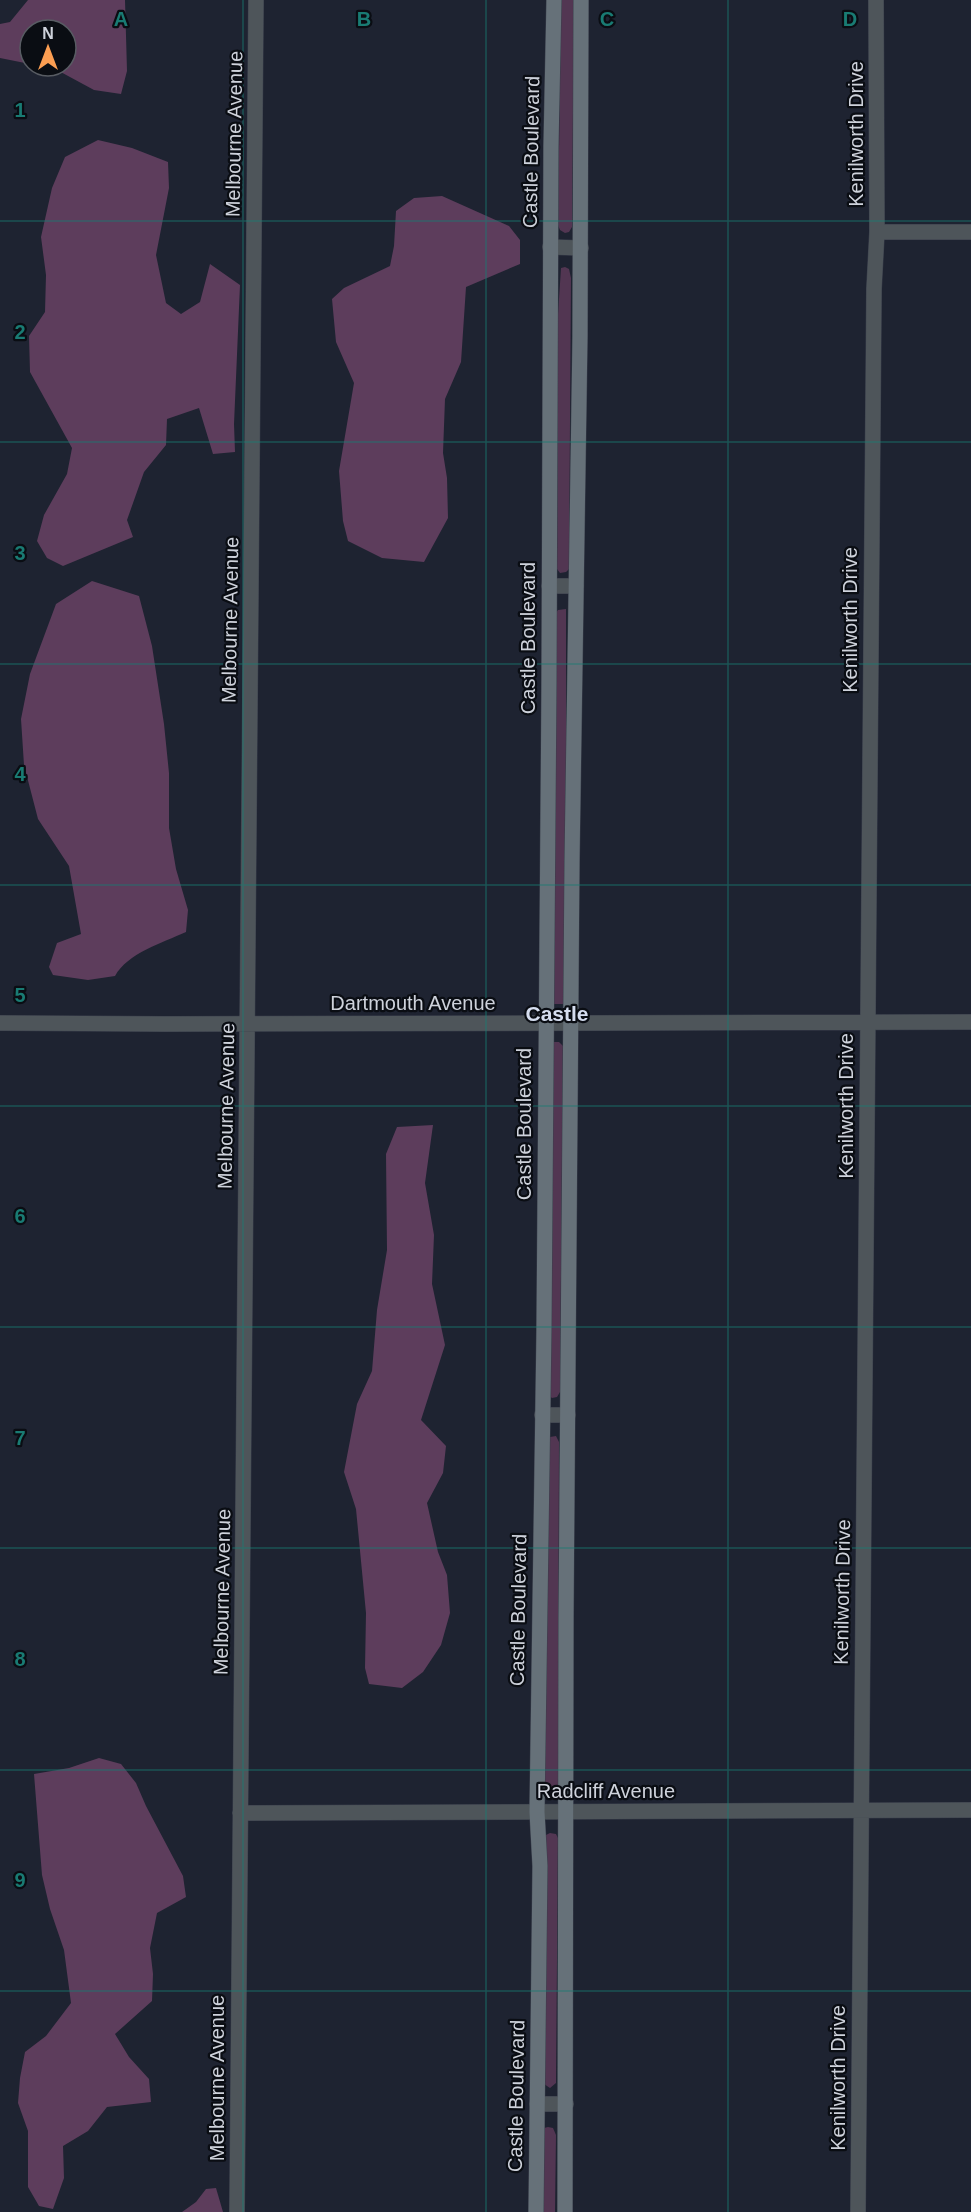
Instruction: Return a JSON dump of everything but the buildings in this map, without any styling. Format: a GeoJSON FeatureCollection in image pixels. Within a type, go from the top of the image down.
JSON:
{"type":"FeatureCollection","features":[{"type":"Feature","properties":{"kind":"street","name":"Melbourne Avenue"},"geometry":{"type":"LineString","coordinates":[[237,2212],[256,0]]}},
{"type":"Feature","properties":{"kind":"street","name":"Castle Boulevard"},"geometry":{"type":"LineString","coordinates":[[536,2212],[540,1866],[537,1812],[554,0]]}},
{"type":"Feature","properties":{"kind":"street"},"geometry":{"type":"LineString","coordinates":[[565,2212],[567,2104],[565,1812],[581,0]]}},
{"type":"Feature","properties":{"kind":"street","name":"Kenilworth Drive"},"geometry":{"type":"LineString","coordinates":[[858,2212],[874,312],[877,232],[876,0]]}},
{"type":"Feature","properties":{"kind":"street"},"geometry":{"type":"LineString","coordinates":[[877,232],[971,232]]}},
{"type":"Feature","properties":{"kind":"street"},"geometry":{"type":"LineString","coordinates":[[550,248],[580,248]]}},
{"type":"Feature","properties":{"kind":"street"},"geometry":{"type":"LineString","coordinates":[[549,586],[576,586]]}},
{"type":"Feature","properties":{"kind":"street","name":"Dartmouth Avenue"},"geometry":{"type":"LineString","coordinates":[[0,1023],[971,1022]]}},
{"type":"Feature","properties":{"kind":"street"},"geometry":{"type":"LineString","coordinates":[[542,1415],[568,1415]]}},
{"type":"Feature","properties":{"kind":"street","name":"Radcliff Avenue"},"geometry":{"type":"LineString","coordinates":[[240,1813],[971,1810]]}},
{"type":"Feature","properties":{"kind":"street"},"geometry":{"type":"LineString","coordinates":[[537,2104],[567,2104]]}},
{"type":"Feature","properties":{"kind":"shaded area"},"geometry":{"type":"Polygon","coordinates":[[[28,0],[125,0],[127,71],[121,94],[94,90],[72,78],[78,78],[78,18],[18,18],[18,62],[0,58],[0,24],[10,22],[28,0]]]}},
{"type":"Feature","properties":{"kind":"shaded area"},"geometry":{"type":"Polygon","coordinates":[[[561,0],[574,0],[572,227],[569,232],[565,233],[558,225],[561,0]]]}},
{"type":"Feature","properties":{"kind":"shaded area"},"geometry":{"type":"Polygon","coordinates":[[[98,140],[132,148],[168,162],[169,188],[156,255],[166,303],[181,314],[200,302],[210,264],[240,285],[234,424],[235,452],[213,454],[199,408],[167,419],[166,445],[144,472],[127,520],[133,537],[63,566],[47,558],[37,541],[44,515],[67,474],[72,448],[30,372],[29,336],[45,312],[46,275],[41,237],[52,188],[65,157],[98,140]]]}},
{"type":"Feature","properties":{"kind":"shaded area"},"geometry":{"type":"Polygon","coordinates":[[[442,196],[509,226],[520,240],[520,264],[466,287],[461,362],[445,399],[443,453],[447,478],[448,518],[424,562],[382,558],[348,541],[343,521],[339,471],[354,383],[336,342],[332,299],[344,288],[390,266],[394,246],[396,211],[414,198],[442,196]]]}},
{"type":"Feature","properties":{"kind":"shaded area"},"geometry":{"type":"Polygon","coordinates":[[[561,268],[569,269],[571,278],[569,569],[560,573],[557,569],[558,314],[561,268]]]}},
{"type":"Feature","properties":{"kind":"shaded area"},"geometry":{"type":"Polygon","coordinates":[[[92,581],[139,596],[152,646],[164,724],[169,773],[169,828],[176,869],[188,910],[186,932],[137,955],[128,961],[115,976],[88,980],[53,975],[49,967],[57,943],[81,934],[69,866],[38,819],[24,765],[21,719],[30,674],[56,604],[92,581]]]}},
{"type":"Feature","properties":{"kind":"shaded area"},"geometry":{"type":"Polygon","coordinates":[[[566,609],[566,999],[563,1004],[554,1004],[555,614],[558,610],[566,609]]]}},
{"type":"Feature","properties":{"kind":"shaded area"},"geometry":{"type":"Polygon","coordinates":[[[554,1042],[559,1042],[563,1046],[560,1392],[557,1397],[552,1398],[547,1394],[554,1042]]]}},
{"type":"Feature","properties":{"kind":"shaded area"},"geometry":{"type":"Polygon","coordinates":[[[433,1125],[425,1183],[434,1235],[432,1284],[445,1345],[421,1420],[446,1446],[443,1473],[427,1503],[438,1552],[447,1575],[450,1613],[441,1645],[423,1672],[402,1688],[369,1684],[365,1668],[366,1613],[356,1509],[344,1472],[357,1404],[372,1371],[377,1310],[387,1250],[386,1154],[397,1127],[433,1125]]]}},
{"type":"Feature","properties":{"kind":"shaded area"},"geometry":{"type":"Polygon","coordinates":[[[556,1436],[559,1442],[558,1788],[550,1792],[544,1789],[550,1437],[556,1436]]]}},
{"type":"Feature","properties":{"kind":"shaded area"},"geometry":{"type":"Polygon","coordinates":[[[99,1758],[121,1764],[136,1783],[183,1876],[186,1897],[157,1913],[150,1948],[153,1974],[152,2001],[115,2034],[129,2057],[149,2079],[151,2102],[107,2107],[88,2131],[63,2146],[64,2178],[53,2209],[39,2206],[28,2187],[28,2131],[18,2103],[25,2052],[46,2036],[71,2003],[64,1950],[50,1909],[42,1875],[34,1774],[69,1768],[99,1758]]]}},
{"type":"Feature","properties":{"kind":"shaded area"},"geometry":{"type":"Polygon","coordinates":[[[556,1834],[558,1838],[556,2083],[550,2088],[544,2084],[545,1840],[546,1835],[556,1834]]]}},
{"type":"Feature","properties":{"kind":"shaded area"},"geometry":{"type":"Polygon","coordinates":[[[544,2128],[553,2128],[556,2135],[555,2212],[541,2212],[544,2128]]]}},
{"type":"Feature","properties":{"kind":"shaded area"},"geometry":{"type":"Polygon","coordinates":[[[216,2188],[223,2212],[182,2212],[196,2202],[206,2189],[216,2188]]]}},
{"type":"Feature","properties":{"kind":"district","name":"Castle"},"geometry":{"type":"Point","coordinates":[557,1013]}}]}
